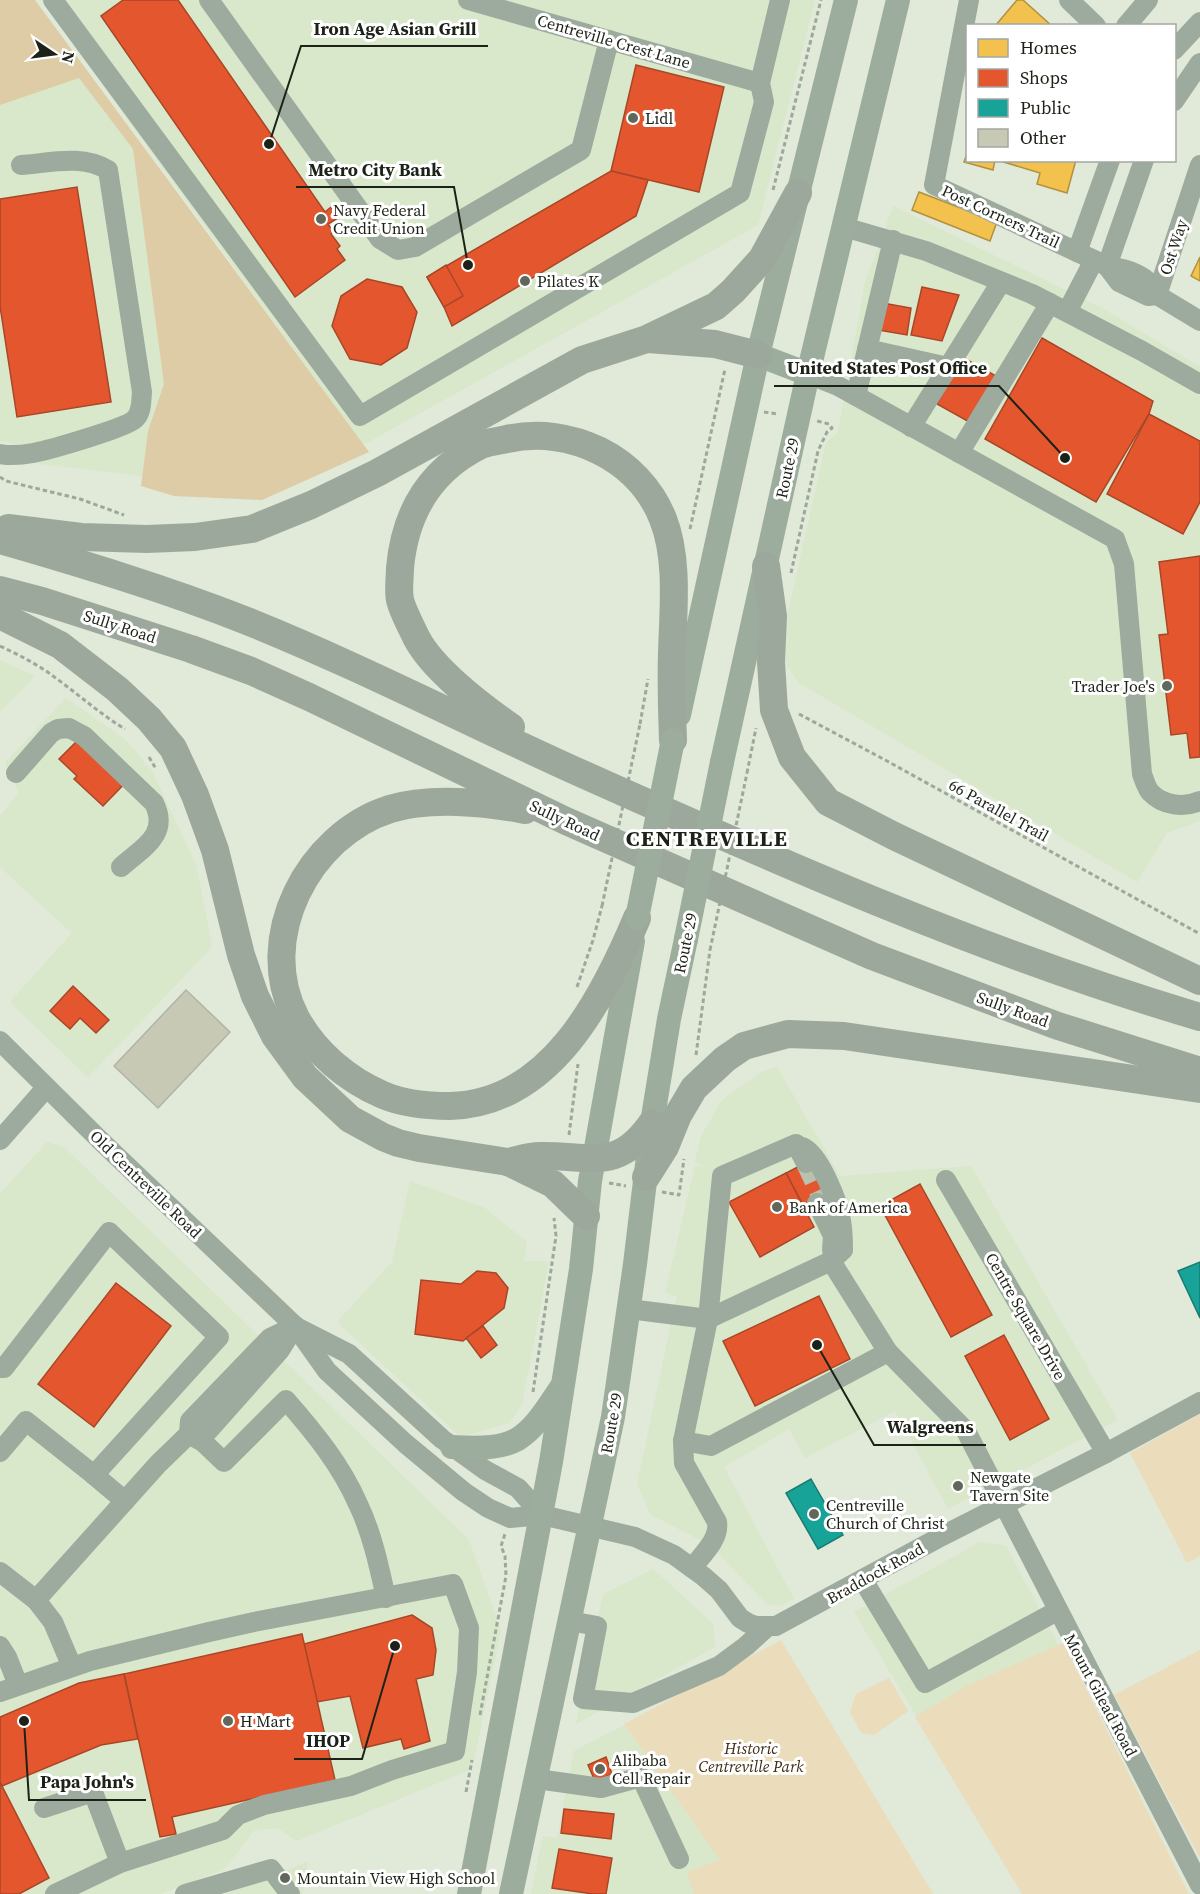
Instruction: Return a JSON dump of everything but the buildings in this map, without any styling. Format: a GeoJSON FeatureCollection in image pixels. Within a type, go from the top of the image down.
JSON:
{"type":"FeatureCollection","features":[{"type":"Feature","properties":{"kind":"highway"},"geometry":{"type":"LineString","coordinates":[[0,526],[81,537],[147,539],[195,537],[252,529],[311,505],[377,473],[582,360],[647,339],[716,306],[733,291],[762,258],[798,193]]}},
{"type":"Feature","properties":{"kind":"highway"},"geometry":{"type":"LineString","coordinates":[[647,339],[715,344],[758,355]]}},
{"type":"Feature","properties":{"kind":"highway"},"geometry":{"type":"LineString","coordinates":[[577,772],[489,712],[445,674],[417,639],[400,599],[402,547],[413,510],[429,487],[454,460],[483,444],[536,435],[565,438],[598,449],[623,466],[648,491],[663,520],[672,562],[674,740]]}},
{"type":"Feature","properties":{"kind":"highway"},"geometry":{"type":"LineString","coordinates":[[0,540],[137,582],[248,621],[577,772],[853,891],[999,950],[1200,1017]]}},
{"type":"Feature","properties":{"kind":"highway"},"geometry":{"type":"LineString","coordinates":[[778,573],[771,662],[774,710],[792,757],[828,802],[894,836],[1200,981]]}},
{"type":"Feature","properties":{"kind":"highway","name":"Sully Road"},"geometry":{"type":"LineString","coordinates":[[0,590],[42,601],[191,649],[251,671],[566,821],[872,956],[1058,1026],[1200,1071]]}},
{"type":"Feature","properties":{"kind":"highway"},"geometry":{"type":"LineString","coordinates":[[0,615],[60,645],[117,689],[149,719],[172,748],[195,795],[215,850],[241,955],[255,996],[275,1036],[305,1077],[350,1119],[398,1143],[508,1162],[553,1184],[586,1216]]}},
{"type":"Feature","properties":{"kind":"highway"},"geometry":{"type":"LineString","coordinates":[[566,821],[522,810],[484,804],[421,803],[390,809],[365,819],[341,836],[308,871],[286,917],[282,964],[287,991],[296,1017],[309,1038],[345,1074],[367,1088],[391,1098],[416,1104],[441,1106],[465,1106],[486,1101],[505,1094],[528,1080],[549,1063],[571,1038],[612,973],[637,918]]}},
{"type":"Feature","properties":{"kind":"highway"},"geometry":{"type":"LineString","coordinates":[[645,1183],[665,1147],[678,1116],[694,1088],[704,1077],[744,1046],[788,1034],[844,1036],[1200,1089]]}},
{"type":"Feature","properties":{"kind":"highway"},"geometry":{"type":"LineString","coordinates":[[508,1162],[538,1156],[592,1170],[635,1144],[652,1123]]}},
{"type":"Feature","properties":{"kind":"main road"},"geometry":{"type":"LineString","coordinates":[[469,1894],[542,1515],[565,1382],[592,1170],[637,918],[758,355],[846,0]]}},
{"type":"Feature","properties":{"kind":"main road","name":"Route 29"},"geometry":{"type":"LineString","coordinates":[[515,1893],[613,1417],[652,1123],[669,1019],[722,762],[778,573],[798,418],[898,0]]}},
{"type":"Feature","properties":{"kind":"main road"},"geometry":{"type":"LineString","coordinates":[[758,355],[808,374]]}},
{"type":"Feature","properties":{"kind":"main road"},"geometry":{"type":"LineString","coordinates":[[452,1447],[482,1449],[509,1444],[528,1432],[565,1382]]}},
{"type":"Feature","properties":{"kind":"street"},"geometry":{"type":"LineString","coordinates":[[53,0],[360,416],[740,194],[764,102],[760,83],[780,0]]}},
{"type":"Feature","properties":{"kind":"street"},"geometry":{"type":"LineString","coordinates":[[209,0],[380,239],[398,250],[415,247],[581,150],[609,40]]}},
{"type":"Feature","properties":{"kind":"street","name":"Centreville Crest Lane"},"geometry":{"type":"LineString","coordinates":[[468,0],[760,83]]}},
{"type":"Feature","properties":{"kind":"street","name":"Post Corners Trail"},"geometry":{"type":"LineString","coordinates":[[969,0],[934,184],[1093,259],[1126,268],[1154,285],[1157,295],[1200,321]]}},
{"type":"Feature","properties":{"kind":"street"},"geometry":{"type":"LineString","coordinates":[[1069,0],[1094,24]]}},
{"type":"Feature","properties":{"kind":"street"},"geometry":{"type":"LineString","coordinates":[[1128,24],[1148,0]]}},
{"type":"Feature","properties":{"kind":"street"},"geometry":{"type":"LineString","coordinates":[[1176,48],[1200,22]]}},
{"type":"Feature","properties":{"kind":"street"},"geometry":{"type":"LineString","coordinates":[[1176,98],[1200,63]]}},
{"type":"Feature","properties":{"kind":"street"},"geometry":{"type":"LineString","coordinates":[[0,454],[34,452],[82,440],[133,421],[140,413],[142,392],[108,170],[97,163],[78,160],[21,165]]}},
{"type":"Feature","properties":{"kind":"street"},"geometry":{"type":"LineString","coordinates":[[1093,259],[1110,162]]}},
{"type":"Feature","properties":{"kind":"street"},"geometry":{"type":"LineString","coordinates":[[959,453],[1093,259],[1143,162]]}},
{"type":"Feature","properties":{"kind":"street","name":"Ost Way"},"geometry":{"type":"LineString","coordinates":[[1157,295],[1200,165]]}},
{"type":"Feature","properties":{"kind":"street"},"geometry":{"type":"LineString","coordinates":[[844,227],[926,251],[1001,282],[1142,351],[1200,384]]}},
{"type":"Feature","properties":{"kind":"street"},"geometry":{"type":"LineString","coordinates":[[856,396],[893,240]]}},
{"type":"Feature","properties":{"kind":"street"},"geometry":{"type":"LineString","coordinates":[[911,427],[1001,282]]}},
{"type":"Feature","properties":{"kind":"street"},"geometry":{"type":"LineString","coordinates":[[867,349],[948,367]]}},
{"type":"Feature","properties":{"kind":"street"},"geometry":{"type":"LineString","coordinates":[[808,374],[856,396],[1115,539],[1124,564],[1142,774],[1149,791],[1163,801],[1183,806],[1200,801]]}},
{"type":"Feature","properties":{"kind":"street"},"geometry":{"type":"LineString","coordinates":[[16,773],[51,733],[58,729],[69,728],[84,736],[154,803],[158,811],[160,827],[155,835],[121,867]]}},
{"type":"Feature","properties":{"kind":"street","name":"Old Centreville Road"},"geometry":{"type":"LineString","coordinates":[[0,1041],[294,1326],[327,1371],[406,1444],[464,1492],[488,1508],[510,1518],[542,1515],[590,1526]]}},
{"type":"Feature","properties":{"kind":"street"},"geometry":{"type":"LineString","coordinates":[[0,1140],[46,1088]]}},
{"type":"Feature","properties":{"kind":"street"},"geometry":{"type":"LineString","coordinates":[[793,1145],[800,1166]]}},
{"type":"Feature","properties":{"kind":"street"},"geometry":{"type":"LineString","coordinates":[[629,1309],[708,1319],[831,1261],[843,1250],[841,1219],[833,1194],[809,1149],[793,1145],[722,1176],[708,1319],[683,1441],[684,1464],[717,1522],[718,1528],[717,1536],[692,1568]]}},
{"type":"Feature","properties":{"kind":"street","name":"Centre Square Drive"},"geometry":{"type":"LineString","coordinates":[[946,1180],[1106,1452]]}},
{"type":"Feature","properties":{"kind":"street"},"geometry":{"type":"LineString","coordinates":[[817,1203],[833,1236],[831,1261]]}},
{"type":"Feature","properties":{"kind":"street"},"geometry":{"type":"LineString","coordinates":[[0,1368],[4,1368],[109,1232],[219,1337],[94,1475]]}},
{"type":"Feature","properties":{"kind":"street","name":"Mount Gilead Road"},"geometry":{"type":"LineString","coordinates":[[831,1261],[888,1352],[966,1431],[1200,1885]]}},
{"type":"Feature","properties":{"kind":"street"},"geometry":{"type":"LineString","coordinates":[[36,1600],[158,1464],[189,1434],[207,1432],[279,1350],[294,1326]]}},
{"type":"Feature","properties":{"kind":"street","name":"Old Centreville Road"},"geometry":{"type":"LineString","coordinates":[[294,1326],[349,1354],[452,1447],[485,1470],[518,1488],[542,1515]]}},
{"type":"Feature","properties":{"kind":"street"},"geometry":{"type":"LineString","coordinates":[[683,1441],[711,1446],[888,1352]]}},
{"type":"Feature","properties":{"kind":"street"},"geometry":{"type":"LineString","coordinates":[[189,1434],[224,1462],[286,1400],[316,1434],[358,1503],[373,1543],[387,1598]]}},
{"type":"Feature","properties":{"kind":"street","name":"Braddock Road"},"geometry":{"type":"LineString","coordinates":[[767,1627],[776,1626],[942,1536],[1200,1402]]}},
{"type":"Feature","properties":{"kind":"street"},"geometry":{"type":"LineString","coordinates":[[0,1452],[26,1421],[125,1501]]}},
{"type":"Feature","properties":{"kind":"street"},"geometry":{"type":"LineString","coordinates":[[590,1526],[634,1537],[674,1555],[719,1590],[740,1618],[756,1626],[767,1627]]}},
{"type":"Feature","properties":{"kind":"street"},"geometry":{"type":"LineString","coordinates":[[0,1572],[36,1600],[53,1622],[72,1667]]}},
{"type":"Feature","properties":{"kind":"street"},"geometry":{"type":"LineString","coordinates":[[863,1580],[925,1683],[1057,1611]]}},
{"type":"Feature","properties":{"kind":"street"},"geometry":{"type":"LineString","coordinates":[[0,1646],[7,1657],[9,1688],[90,1661],[250,1623],[453,1584],[469,1628],[467,1672],[455,1751],[392,1770],[351,1786],[264,1805],[238,1815],[223,1830],[120,1863],[55,1894]]}},
{"type":"Feature","properties":{"kind":"street"},"geometry":{"type":"LineString","coordinates":[[570,1621],[597,1626],[583,1699],[633,1702],[719,1666],[767,1627]]}},
{"type":"Feature","properties":{"kind":"street"},"geometry":{"type":"LineString","coordinates":[[537,1779],[601,1788],[641,1777],[678,1859]]}},
{"type":"Feature","properties":{"kind":"street"},"geometry":{"type":"LineString","coordinates":[[44,1808],[93,1792],[120,1863]]}},
{"type":"Feature","properties":{"kind":"street"},"geometry":{"type":"LineString","coordinates":[[185,1894],[271,1869],[290,1894]]}},
{"type":"Feature","properties":{"kind":"path"},"geometry":{"type":"LineString","coordinates":[[746,409],[829,423],[832,428],[826,432],[818,451],[778,573]]}},
{"type":"Feature","properties":{"kind":"path"},"geometry":{"type":"LineString","coordinates":[[0,477],[6,481],[80,499],[128,518]]}},
{"type":"Feature","properties":{"kind":"path","name":"66 Parallel Trail"},"geometry":{"type":"LineString","coordinates":[[795,712],[1200,934]]}},
{"type":"Feature","properties":{"kind":"path"},"geometry":{"type":"LineString","coordinates":[[602,906],[640,724]]}},
{"type":"Feature","properties":{"kind":"path"},"geometry":{"type":"LineString","coordinates":[[704,1077],[696,1069],[695,1063],[710,950],[747,773]]}},
{"type":"Feature","properties":{"kind":"path"},"geometry":{"type":"LineString","coordinates":[[592,1170],[645,1183],[679,1195],[685,1157]]}},
{"type":"Feature","properties":{"kind":"shaded area"},"geometry":{"type":"Polygon","coordinates":[[[0,0],[35,0],[270,336],[141,476],[24,462],[21,445],[0,441],[0,0]]]}},
{"type":"Feature","properties":{"kind":"shaded area"},"geometry":{"type":"Polygon","coordinates":[[[0,0],[35,0],[369,452],[262,500],[174,496],[141,486],[148,431],[164,384],[133,149],[79,78],[0,105],[0,0]]]}},
{"type":"Feature","properties":{"kind":"shaded area"},"geometry":{"type":"Polygon","coordinates":[[[41,0],[815,0],[758,225],[363,445],[41,0]]]}},
{"type":"Feature","properties":{"kind":"shaded area"},"geometry":{"type":"Polygon","coordinates":[[[893,206],[1100,307],[1200,367],[1200,821],[1167,833],[1137,882],[799,683],[786,664],[787,617],[826,443],[838,432],[865,283],[893,206]]]}},
{"type":"Feature","properties":{"kind":"shaded area"},"geometry":{"type":"Polygon","coordinates":[[[0,660],[35,676],[0,712],[0,660]]]}},
{"type":"Feature","properties":{"kind":"shaded area"},"geometry":{"type":"Polygon","coordinates":[[[66,698],[126,740],[152,771],[197,867],[212,947],[88,1077],[10,1002],[72,933],[0,867],[0,816],[19,792],[5,763],[66,698]]]}},
{"type":"Feature","properties":{"kind":"shaded area"},"geometry":{"type":"Polygon","coordinates":[[[777,1067],[840,1176],[971,1166],[1118,1420],[948,1509],[895,1411],[805,1458],[789,1429],[724,1467],[794,1599],[780,1606],[767,1604],[710,1545],[651,1515],[637,1484],[677,1296],[665,1293],[695,1166],[704,1167],[695,1161],[701,1136],[722,1100],[761,1072],[777,1067]]]}},
{"type":"Feature","properties":{"kind":"shaded area"},"geometry":{"type":"Polygon","coordinates":[[[47,1142],[65,1148],[469,1540],[501,1631],[472,1769],[297,1841],[278,1828],[255,1830],[224,1869],[161,1894],[0,1894],[0,1194],[47,1142]]]}},
{"type":"Feature","properties":{"kind":"shaded area"},"geometry":{"type":"Polygon","coordinates":[[[410,1181],[485,1208],[527,1242],[524,1261],[549,1261],[522,1405],[509,1423],[461,1437],[337,1322],[392,1262],[410,1181]]]}},
{"type":"Feature","properties":{"kind":"shaded area"},"geometry":{"type":"Polygon","coordinates":[[[980,1542],[1006,1546],[1059,1646],[917,1717],[854,1612],[980,1542]]]}},
{"type":"Feature","properties":{"kind":"shaded area"},"geometry":{"type":"Polygon","coordinates":[[[653,1569],[713,1624],[715,1647],[576,1724],[603,1594],[653,1569]]]}},
{"type":"Feature","properties":{"kind":"shaded area"},"geometry":{"type":"Polygon","coordinates":[[[626,1724],[722,1860],[696,1894],[531,1894],[543,1836],[557,1838],[574,1751],[626,1724]]]}},
{"type":"Feature","properties":{"kind":"shaded area","name":"Mountain View High School"},"geometry":{"type":"Polygon","coordinates":[[[308,1862],[302,1894],[223,1894],[308,1862]]]}},
{"type":"Feature","properties":{"kind":"green space"},"geometry":{"type":"Polygon","coordinates":[[[1200,1414],[1200,1556],[1187,1563],[1130,1453],[1200,1414]]]}},
{"type":"Feature","properties":{"kind":"green space","name":"Historic Centreville Park"},"geometry":{"type":"Polygon","coordinates":[[[781,1640],[933,1894],[694,1894],[687,1872],[720,1860],[624,1724],[781,1640]]]}},
{"type":"Feature","properties":{"kind":"green space"},"geometry":{"type":"Polygon","coordinates":[[[1063,1643],[1189,1894],[1022,1894],[915,1717],[966,1686],[1063,1643]]]}},
{"type":"Feature","properties":{"kind":"green space"},"geometry":{"type":"Polygon","coordinates":[[[1200,1650],[1200,1858],[1114,1695],[1200,1650]]]}},
{"type":"Feature","properties":{"kind":"green space"},"geometry":{"type":"Polygon","coordinates":[[[889,1678],[908,1711],[874,1735],[861,1733],[850,1712],[856,1694],[889,1678]]]}},
{"type":"Feature","properties":{"kind":"tunnel"},"geometry":{"type":"LineString","coordinates":[[806,1163],[823,1200]]}},
{"type":"Feature","properties":{"kind":"place","name":"Lidl"},"geometry":{"type":"Point","coordinates":[633,118]}},
{"type":"Feature","properties":{"kind":"place","name":"Iron Age Asian Grill"},"geometry":{"type":"Point","coordinates":[269,144]}},
{"type":"Feature","properties":{"kind":"place","name":"Navy Federal Credit Union"},"geometry":{"type":"Point","coordinates":[321,219]}},
{"type":"Feature","properties":{"kind":"place","name":"Metro City Bank"},"geometry":{"type":"Point","coordinates":[468,265]}},
{"type":"Feature","properties":{"kind":"place","name":"Pilates K"},"geometry":{"type":"Point","coordinates":[525,281]}},
{"type":"Feature","properties":{"kind":"place","name":"United States Post Office"},"geometry":{"type":"Point","coordinates":[1065,458]}},
{"type":"Feature","properties":{"kind":"place","name":"Trader Joe's"},"geometry":{"type":"Point","coordinates":[1167,686]}},
{"type":"Feature","properties":{"kind":"place","name":"Bank of America"},"geometry":{"type":"Point","coordinates":[777,1207]}},
{"type":"Feature","properties":{"kind":"place","name":"Walgreens"},"geometry":{"type":"Point","coordinates":[817,1345]}},
{"type":"Feature","properties":{"kind":"place","name":"Newgate Tavern Site"},"geometry":{"type":"Point","coordinates":[958,1486]}},
{"type":"Feature","properties":{"kind":"place","name":"Centreville Church of Christ"},"geometry":{"type":"Point","coordinates":[814,1514]}},
{"type":"Feature","properties":{"kind":"place","name":"IHOP"},"geometry":{"type":"Point","coordinates":[395,1646]}},
{"type":"Feature","properties":{"kind":"place","name":"Papa John's"},"geometry":{"type":"Point","coordinates":[24,1721]}},
{"type":"Feature","properties":{"kind":"place","name":"H Mart"},"geometry":{"type":"Point","coordinates":[228,1721]}},
{"type":"Feature","properties":{"kind":"place","name":"Alibaba Cell Repair"},"geometry":{"type":"Point","coordinates":[600,1769]}},
{"type":"Feature","properties":{"kind":"place","name":"Mountain View High School"},"geometry":{"type":"Point","coordinates":[285,1878]}},
{"type":"Feature","properties":{"kind":"district","name":"CENTREVILLE"},"geometry":{"type":"Point","coordinates":[707,838]}}]}
